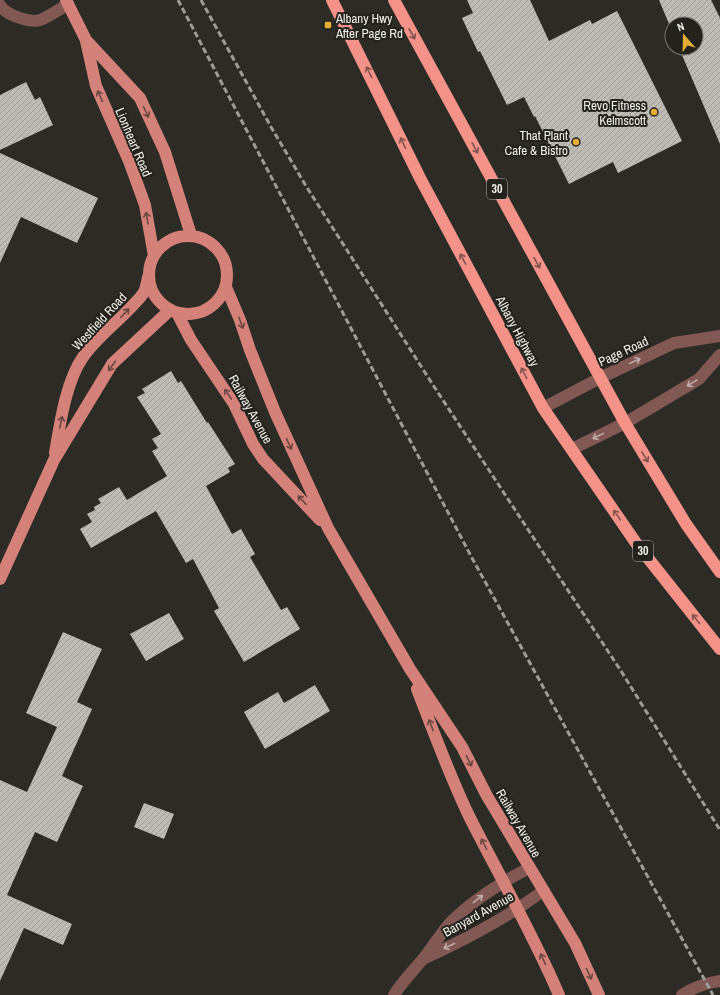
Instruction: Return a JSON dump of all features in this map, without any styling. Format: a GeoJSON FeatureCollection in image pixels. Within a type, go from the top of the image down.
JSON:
{"type":"FeatureCollection","features":[{"type":"Feature","properties":{"kind":"highway","name":"Albany Highway"},"geometry":{"type":"LineString","coordinates":[[332,0],[420,178],[543,408],[636,543],[720,650]]}},
{"type":"Feature","properties":{"kind":"highway","name":"30"},"geometry":{"type":"LineString","coordinates":[[394,0],[625,424],[686,524],[720,572]]}},
{"type":"Feature","properties":{"kind":"main road","name":"Lionheart Road"},"geometry":{"type":"LineString","coordinates":[[67,2],[86,40],[96,86],[145,205],[154,256]]}},
{"type":"Feature","properties":{"kind":"main road","name":"Lionheart Road"},"geometry":{"type":"LineString","coordinates":[[86,40],[140,98],[165,152],[191,235]]}},
{"type":"Feature","properties":{"kind":"main road"},"geometry":{"type":"LineString","coordinates":[[191,235],[203,238],[222,252],[226,264],[228,275],[226,287],[222,296],[207,310],[187,314],[173,311],[162,304],[154,294],[149,280],[149,271],[154,256],[160,247],[169,240],[180,236],[191,235]]}},
{"type":"Feature","properties":{"kind":"main road","name":"Westfield Road"},"geometry":{"type":"LineString","coordinates":[[54,460],[60,423],[71,382],[77,368],[84,356],[127,312],[145,291],[149,271]]}},
{"type":"Feature","properties":{"kind":"main road","name":"Railway Avenue"},"geometry":{"type":"LineString","coordinates":[[226,287],[275,412],[328,528],[410,669],[462,747],[487,796],[575,943],[599,995]]}},
{"type":"Feature","properties":{"kind":"main road","name":"Railway Avenue"},"geometry":{"type":"LineString","coordinates":[[173,311],[234,404],[249,436],[263,459],[328,528]]}},
{"type":"Feature","properties":{"kind":"main road","name":"Westfield Road"},"geometry":{"type":"LineString","coordinates":[[0,579],[54,460],[112,364],[173,311]]}},
{"type":"Feature","properties":{"kind":"main road","name":"Railway Avenue"},"geometry":{"type":"LineString","coordinates":[[410,669],[440,751],[470,817],[543,958],[559,995]]}},
{"type":"Feature","properties":{"kind":"street"},"geometry":{"type":"LineString","coordinates":[[0,5],[2,9],[19,19],[40,20],[67,2]]}},
{"type":"Feature","properties":{"kind":"street","name":"Page Road"},"geometry":{"type":"LineString","coordinates":[[543,408],[600,378],[674,343],[720,336]]}},
{"type":"Feature","properties":{"kind":"street"},"geometry":{"type":"LineString","coordinates":[[572,449],[625,424],[699,379],[720,356]]}},
{"type":"Feature","properties":{"kind":"street","name":"Banyard Avenue"},"geometry":{"type":"LineString","coordinates":[[394,995],[406,978],[424,958],[436,940],[451,923],[474,902],[503,881],[529,868]]}},
{"type":"Feature","properties":{"kind":"street","name":"Banyard Avenue"},"geometry":{"type":"LineString","coordinates":[[424,958],[472,936],[518,909],[543,891]]}},
{"type":"Feature","properties":{"kind":"street"},"geometry":{"type":"LineString","coordinates":[[682,995],[706,983],[720,981]]}},
{"type":"Feature","properties":{"kind":"building"},"geometry":{"type":"Polygon","coordinates":[[[467,0],[530,0],[549,41],[590,20],[592,24],[617,11],[682,141],[618,173],[613,162],[569,184],[524,97],[507,105],[480,51],[478,52],[462,18],[473,13],[467,0]]]}},
{"type":"Feature","properties":{"kind":"building"},"geometry":{"type":"Polygon","coordinates":[[[659,0],[711,0],[720,18],[720,144],[682,56],[704,56],[704,16],[666,16],[659,0]]]}},
{"type":"Feature","properties":{"kind":"building"},"geometry":{"type":"Polygon","coordinates":[[[26,82],[35,100],[40,97],[53,125],[0,150],[0,95],[26,82]]]}},
{"type":"Feature","properties":{"kind":"building"},"geometry":{"type":"Polygon","coordinates":[[[0,153],[98,198],[77,243],[21,217],[0,263],[0,153]]]}},
{"type":"Feature","properties":{"kind":"building"},"geometry":{"type":"Polygon","coordinates":[[[171,371],[178,383],[181,381],[235,464],[228,468],[230,472],[206,486],[232,534],[241,529],[255,554],[250,557],[281,610],[287,607],[300,629],[244,662],[214,611],[219,608],[193,559],[186,563],[156,511],[91,548],[80,529],[92,522],[87,514],[95,510],[94,507],[101,503],[98,499],[119,487],[127,500],[167,476],[152,451],[158,448],[152,439],[161,434],[137,397],[145,393],[142,389],[171,371]]]}},
{"type":"Feature","properties":{"kind":"building"},"geometry":{"type":"Polygon","coordinates":[[[169,613],[184,639],[146,661],[130,634],[169,613]]]}},
{"type":"Feature","properties":{"kind":"building"},"geometry":{"type":"Polygon","coordinates":[[[63,632],[102,649],[77,702],[92,709],[62,776],[83,786],[57,842],[35,832],[7,895],[72,924],[63,945],[24,928],[0,981],[0,780],[27,792],[57,727],[26,713],[63,632]]]}},
{"type":"Feature","properties":{"kind":"building"},"geometry":{"type":"Polygon","coordinates":[[[315,685],[330,711],[265,749],[244,712],[278,692],[284,703],[315,685]]]}},
{"type":"Feature","properties":{"kind":"building"},"geometry":{"type":"Polygon","coordinates":[[[144,803],[174,814],[164,839],[134,827],[144,803]]]}},
{"type":"Feature","properties":{"kind":"railway"},"geometry":{"type":"LineString","coordinates":[[178,0],[472,558],[713,995]]}},
{"type":"Feature","properties":{"kind":"railway"},"geometry":{"type":"LineString","coordinates":[[201,0],[271,127],[306,186],[433,385],[621,671],[720,830]]}},
{"type":"Feature","properties":{"kind":"place","name":"Albany Hwy After Page Rd"},"geometry":{"type":"Point","coordinates":[328,25]}},
{"type":"Feature","properties":{"kind":"place","name":"Revo Fitness Kelmscott"},"geometry":{"type":"Point","coordinates":[654,112]}},
{"type":"Feature","properties":{"kind":"place","name":"That Plant Cafe & Bistro"},"geometry":{"type":"Point","coordinates":[576,142]}}]}
